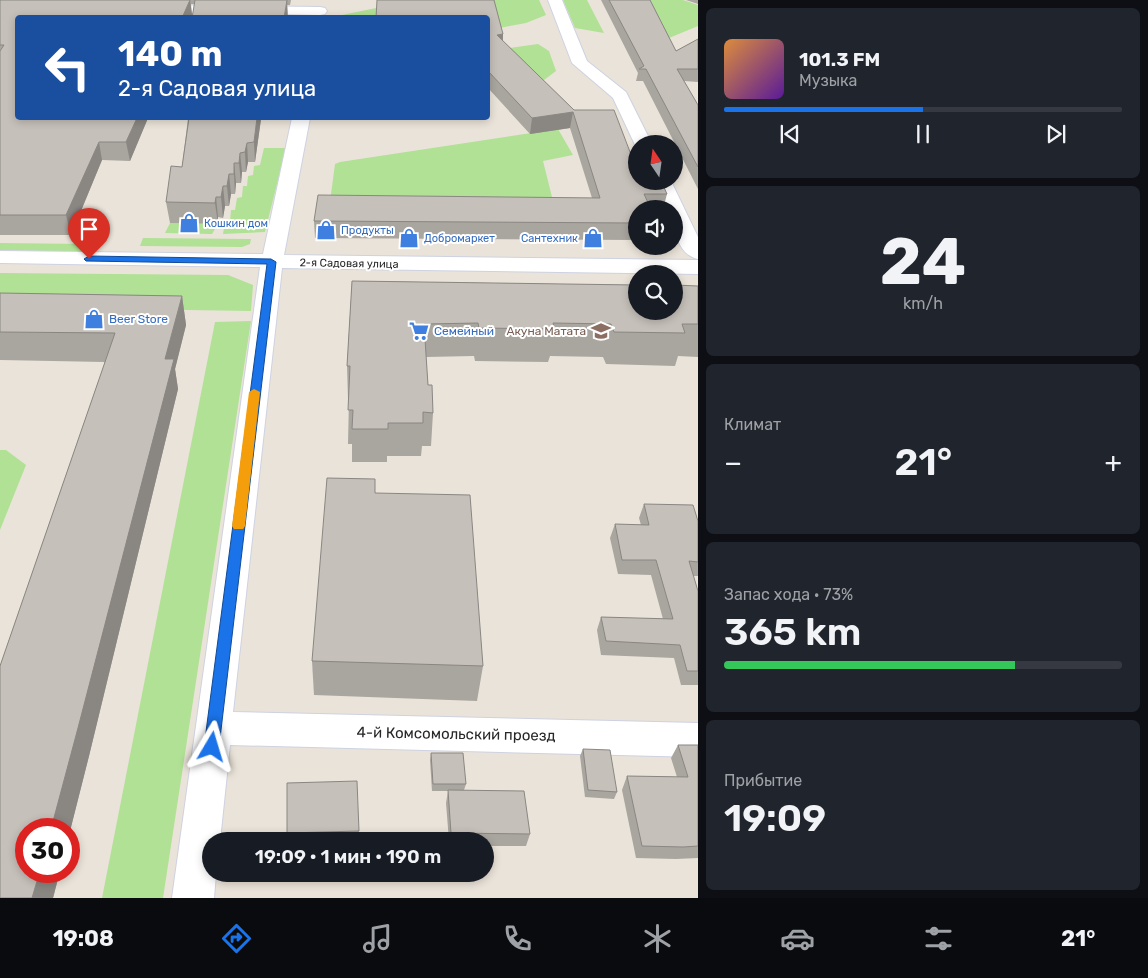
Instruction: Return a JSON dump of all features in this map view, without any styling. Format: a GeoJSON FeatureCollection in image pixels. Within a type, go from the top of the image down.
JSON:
{"type":"FeatureCollection","features":[{"type":"Feature","properties":{"kind":"street"},"geometry":{"type":"LineString","coordinates":[[555,0],[580,63],[620,96],[639,135]]}},
{"type":"Feature","properties":{"kind":"street"},"geometry":{"type":"LineString","coordinates":[[136,8],[320,9]]}},
{"type":"Feature","properties":{"kind":"street"},"geometry":{"type":"LineString","coordinates":[[193,898],[271,262],[301,120]]}},
{"type":"Feature","properties":{"kind":"street"},"geometry":{"type":"LineString","coordinates":[[665,190],[693,249],[698,253]]}},
{"type":"Feature","properties":{"kind":"street","name":"2-я Садовая улица"},"geometry":{"type":"LineString","coordinates":[[0,258],[698,267]]}},
{"type":"Feature","properties":{"kind":"street","name":"4-й Комсомольский проезд"},"geometry":{"type":"LineString","coordinates":[[214,728],[698,740]]}},
{"type":"Feature","properties":{"kind":"green space"},"geometry":{"type":"Polygon","coordinates":[[[439,0],[539,0],[546,15],[526,23],[490,30],[490,15],[342,15],[376,8],[440,9],[439,0]]]}},
{"type":"Feature","properties":{"kind":"green space"},"geometry":{"type":"Polygon","coordinates":[[[563,0],[587,0],[604,33],[575,28],[563,0]]]}},
{"type":"Feature","properties":{"kind":"green space"},"geometry":{"type":"Polygon","coordinates":[[[637,0],[683,0],[698,5],[698,26],[669,38],[637,0]]]}},
{"type":"Feature","properties":{"kind":"green space"},"geometry":{"type":"Polygon","coordinates":[[[538,44],[549,51],[556,71],[540,83],[490,51],[538,44]]]}},
{"type":"Feature","properties":{"kind":"green space"},"geometry":{"type":"Polygon","coordinates":[[[558,129],[573,155],[543,161],[553,201],[329,209],[335,164],[340,162],[558,129]]]}},
{"type":"Feature","properties":{"kind":"green space"},"geometry":{"type":"Polygon","coordinates":[[[264,148],[286,148],[265,232],[223,234],[225,222],[230,222],[231,210],[235,210],[237,198],[242,197],[243,186],[247,186],[248,176],[253,175],[254,166],[260,165],[264,148]]]}},
{"type":"Feature","properties":{"kind":"green space"},"geometry":{"type":"Polygon","coordinates":[[[170,223],[218,224],[212,234],[165,233],[170,223]]]}},
{"type":"Feature","properties":{"kind":"green space"},"geometry":{"type":"Polygon","coordinates":[[[143,238],[251,239],[250,244],[242,247],[140,246],[143,238]]]}},
{"type":"Feature","properties":{"kind":"green space"},"geometry":{"type":"Polygon","coordinates":[[[0,243],[88,244],[85,252],[0,250],[0,243]]]}},
{"type":"Feature","properties":{"kind":"green space"},"geometry":{"type":"Polygon","coordinates":[[[0,273],[228,275],[253,285],[251,311],[0,307],[0,273]]]}},
{"type":"Feature","properties":{"kind":"green space"},"geometry":{"type":"Polygon","coordinates":[[[251,321],[163,898],[102,898],[215,322],[251,321]]]}},
{"type":"Feature","properties":{"kind":"green space"},"geometry":{"type":"Polygon","coordinates":[[[0,450],[6,450],[26,465],[0,530],[0,450]]]}},
{"type":"Feature","properties":{"kind":"building"},"geometry":{"type":"Polygon","coordinates":[[[0,0],[190,0],[183,15],[15,15],[15,120],[136,120],[126,142],[99,142],[66,215],[0,215],[0,51],[4,45],[0,45],[0,0]]]}},
{"type":"Feature","properties":{"kind":"building"},"geometry":{"type":"Polygon","coordinates":[[[195,0],[287,0],[284,15],[192,15],[195,0]]]}},
{"type":"Feature","properties":{"kind":"building"},"geometry":{"type":"Polygon","coordinates":[[[377,0],[494,0],[503,34],[497,35],[574,110],[614,110],[628,147],[628,190],[665,190],[667,194],[644,194],[647,200],[628,200],[628,223],[314,221],[318,195],[600,198],[573,112],[532,118],[490,73],[490,15],[376,15],[377,0]]]}},
{"type":"Feature","properties":{"kind":"building"},"geometry":{"type":"Polygon","coordinates":[[[609,0],[650,0],[676,51],[698,39],[698,69],[677,69],[698,105],[698,167],[683,139],[683,135],[681,135],[646,69],[639,69],[644,66],[609,0]]]}},
{"type":"Feature","properties":{"kind":"building"},"geometry":{"type":"Polygon","coordinates":[[[189,120],[257,120],[254,142],[247,143],[245,152],[240,153],[239,163],[234,163],[234,174],[229,174],[227,186],[223,186],[221,197],[216,197],[215,203],[166,202],[171,166],[182,167],[189,120]]]}},
{"type":"Feature","properties":{"kind":"building"},"geometry":{"type":"Polygon","coordinates":[[[352,281],[628,285],[628,320],[683,320],[683,285],[698,286],[698,324],[682,324],[685,333],[614,332],[611,324],[553,323],[555,329],[479,328],[478,323],[424,324],[428,385],[432,385],[433,413],[423,412],[423,423],[388,423],[388,429],[352,429],[353,410],[348,410],[350,366],[347,366],[352,281]]]}},
{"type":"Feature","properties":{"kind":"building"},"geometry":{"type":"Polygon","coordinates":[[[0,293],[182,296],[165,359],[174,359],[54,818],[15,818],[15,883],[36,883],[32,898],[0,898],[0,666],[115,333],[0,332],[0,293]]]}},
{"type":"Feature","properties":{"kind":"building"},"geometry":{"type":"Polygon","coordinates":[[[327,478],[375,479],[375,493],[470,495],[483,666],[312,661],[327,478]]]}},
{"type":"Feature","properties":{"kind":"building"},"geometry":{"type":"Polygon","coordinates":[[[644,504],[693,505],[698,521],[698,562],[689,561],[698,591],[698,671],[687,671],[680,645],[606,641],[601,617],[673,619],[656,560],[622,560],[615,524],[649,525],[644,504]]]}},
{"type":"Feature","properties":{"kind":"building"},"geometry":{"type":"Polygon","coordinates":[[[678,745],[698,745],[698,846],[642,846],[627,776],[688,777],[678,745]]]}},
{"type":"Feature","properties":{"kind":"building"},"geometry":{"type":"Polygon","coordinates":[[[583,749],[610,750],[617,792],[588,790],[583,749]]]}},
{"type":"Feature","properties":{"kind":"building"},"geometry":{"type":"Polygon","coordinates":[[[431,753],[463,753],[466,784],[433,784],[431,753]]]}},
{"type":"Feature","properties":{"kind":"building"},"geometry":{"type":"Polygon","coordinates":[[[357,781],[359,831],[287,832],[287,783],[357,781]]]}},
{"type":"Feature","properties":{"kind":"building"},"geometry":{"type":"Polygon","coordinates":[[[448,790],[524,791],[530,834],[451,832],[448,790]]]}},
{"type":"Feature","properties":{"kind":"slow traffic"},"geometry":{"type":"LineString","coordinates":[[239,526],[254,392]]}},
{"type":"Feature","properties":{"kind":"place","name":"Кошкин дом"},"geometry":{"type":"Point","coordinates":[189,223]}},
{"type":"Feature","properties":{"kind":"place","name":"Продукты"},"geometry":{"type":"Point","coordinates":[326,230]}},
{"type":"Feature","properties":{"kind":"place","name":"Добромаркет"},"geometry":{"type":"Point","coordinates":[409,238]}},
{"type":"Feature","properties":{"kind":"place","name":"Сантехник"},"geometry":{"type":"Point","coordinates":[593,238]}},
{"type":"Feature","properties":{"kind":"place","name":"Beer Store"},"geometry":{"type":"Point","coordinates":[94,319]}},
{"type":"Feature","properties":{"kind":"place","name":"Семейный"},"geometry":{"type":"Point","coordinates":[419,331]}},
{"type":"Feature","properties":{"kind":"place","name":"Акуна Матата"},"geometry":{"type":"Point","coordinates":[601,331]}},
{"type":"Feature","properties":{"kind":"route"},"geometry":{"type":"LineString","coordinates":[[89,259],[271,262],[212,747]]}}]}
